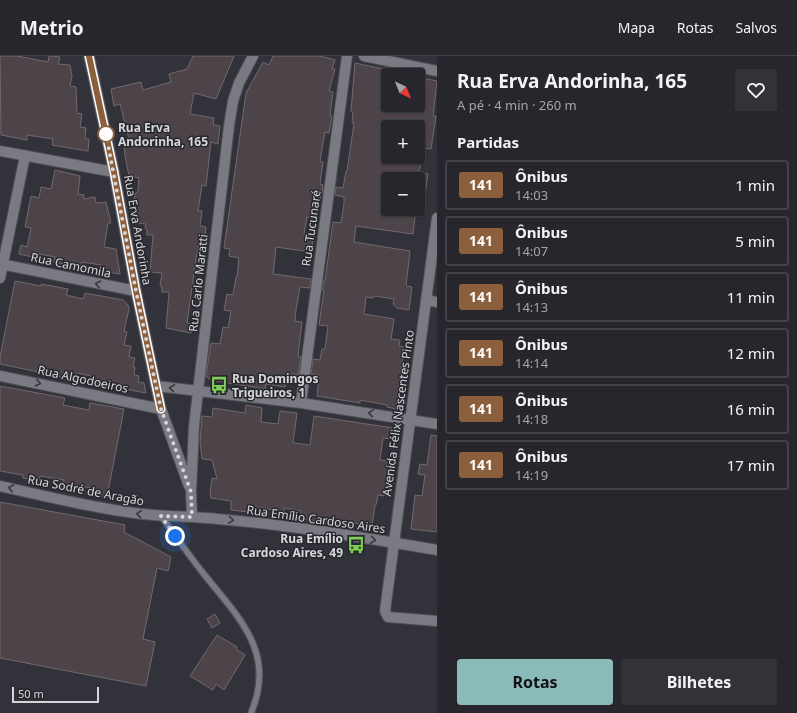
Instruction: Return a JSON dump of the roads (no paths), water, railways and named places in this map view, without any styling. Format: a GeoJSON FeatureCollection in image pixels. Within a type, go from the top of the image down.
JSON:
{"type":"FeatureCollection","features":[{"type":"Feature","properties":{"kind":"street","name":"Rua Erva Andorinha"},"geometry":{"type":"LineString","coordinates":[[89,56],[114,172],[136,291],[161,409]]}},
{"type":"Feature","properties":{"kind":"street","name":"Rua Carlo Maratti"},"geometry":{"type":"LineString","coordinates":[[192,517],[191,492],[194,426],[228,126],[233,101],[239,83],[253,56]]}},
{"type":"Feature","properties":{"kind":"street","name":"Rua Tucunaré"},"geometry":{"type":"LineString","coordinates":[[301,403],[347,56]]}},
{"type":"Feature","properties":{"kind":"street"},"geometry":{"type":"LineString","coordinates":[[364,56],[437,71]]}},
{"type":"Feature","properties":{"kind":"street"},"geometry":{"type":"LineString","coordinates":[[0,151],[114,172]]}},
{"type":"Feature","properties":{"kind":"street"},"geometry":{"type":"LineString","coordinates":[[0,278],[1,264],[25,156]]}},
{"type":"Feature","properties":{"kind":"street","name":"Avenida Félix Nascentes Pinto"},"geometry":{"type":"LineString","coordinates":[[437,218],[385,612],[388,618],[437,621]]}},
{"type":"Feature","properties":{"kind":"street","name":"Rua Camomila"},"geometry":{"type":"LineString","coordinates":[[1,264],[136,291]]}},
{"type":"Feature","properties":{"kind":"street"},"geometry":{"type":"LineString","coordinates":[[426,300],[437,302]]}},
{"type":"Feature","properties":{"kind":"street","name":"Rua Algodoeiros"},"geometry":{"type":"LineString","coordinates":[[0,376],[161,409]]}},
{"type":"Feature","properties":{"kind":"street"},"geometry":{"type":"LineString","coordinates":[[156,386],[301,403],[437,424]]}},
{"type":"Feature","properties":{"kind":"street"},"geometry":{"type":"LineString","coordinates":[[161,409],[191,492]]}},
{"type":"Feature","properties":{"kind":"street","name":"Rua Sodré de Aragão"},"geometry":{"type":"LineString","coordinates":[[0,486],[95,507],[161,516],[192,517]]}},
{"type":"Feature","properties":{"kind":"street","name":"Rua Emílio Cardoso Aires"},"geometry":{"type":"LineString","coordinates":[[192,517],[263,524],[437,550]]}},
{"type":"Feature","properties":{"kind":"lane"},"geometry":{"type":"LineString","coordinates":[[161,516],[239,618],[252,638],[258,659],[259,681],[255,704],[251,713]]}},
{"type":"Feature","properties":{"kind":"place","name":"Rua Erva Andorinha, 165"},"geometry":{"type":"Point","coordinates":[106,134]}},
{"type":"Feature","properties":{"kind":"place","name":"Rua Domingos Trigueiros, 1"},"geometry":{"type":"Point","coordinates":[219,385]}},
{"type":"Feature","properties":{"kind":"place","name":"Rua Emílio Cardoso Aires, 49"},"geometry":{"type":"Point","coordinates":[356,545]}}]}
